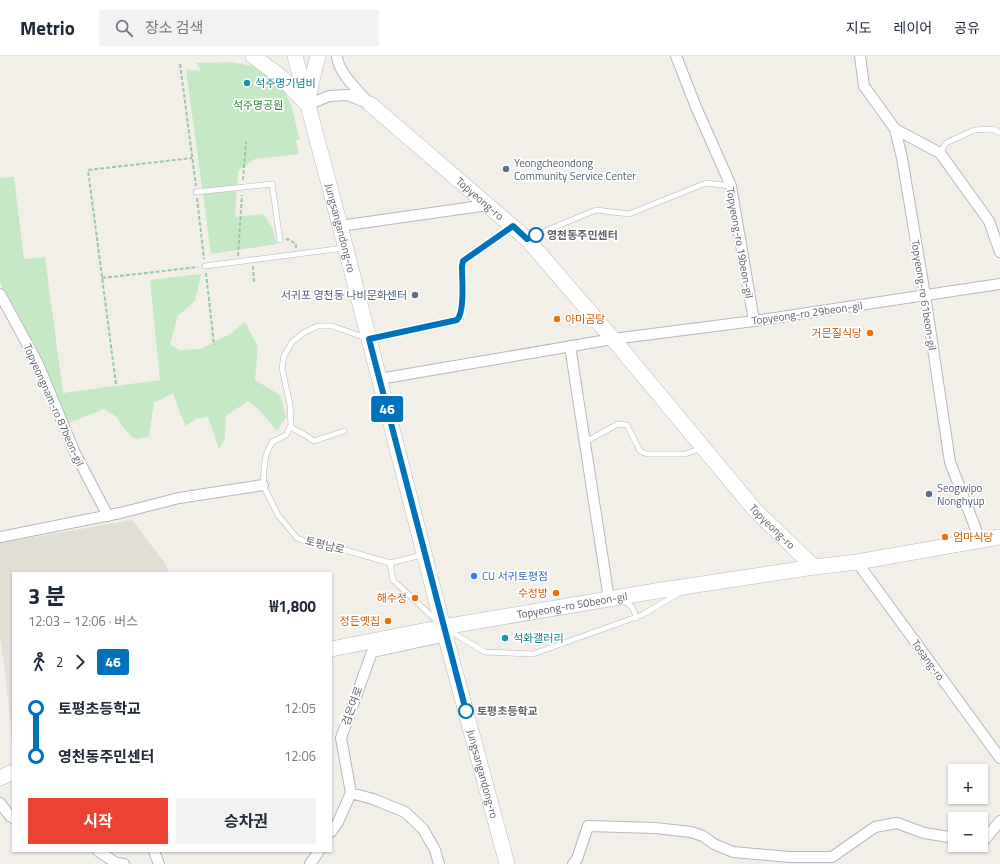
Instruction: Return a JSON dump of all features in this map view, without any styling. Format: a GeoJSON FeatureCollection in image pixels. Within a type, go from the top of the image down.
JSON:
{"type":"FeatureCollection","features":[{"type":"Feature","properties":{"kind":"street"},"geometry":{"type":"LineString","coordinates":[[253,56],[280,76],[308,105]]}},
{"type":"Feature","properties":{"kind":"street","name":"Jungsangandong-ro"},"geometry":{"type":"LineString","coordinates":[[294,56],[340,226],[444,631],[507,864]]}},
{"type":"Feature","properties":{"kind":"street"},"geometry":{"type":"LineString","coordinates":[[308,105],[318,56]]}},
{"type":"Feature","properties":{"kind":"street"},"geometry":{"type":"LineString","coordinates":[[337,56],[337,60],[343,72],[370,104]]}},
{"type":"Feature","properties":{"kind":"street","name":"Topyeong-ro 19beon-gil"},"geometry":{"type":"LineString","coordinates":[[676,56],[696,107],[731,186],[754,321]]}},
{"type":"Feature","properties":{"kind":"street","name":"Topyeong-ro 61beon-gil"},"geometry":{"type":"LineString","coordinates":[[860,56],[864,86],[895,129],[902,158],[925,295],[950,462],[980,540]]}},
{"type":"Feature","properties":{"kind":"street"},"geometry":{"type":"LineString","coordinates":[[308,105],[329,96],[348,95],[370,104]]}},
{"type":"Feature","properties":{"kind":"street","name":"Topyeong-ro"},"geometry":{"type":"LineString","coordinates":[[370,104],[527,239],[613,339],[755,510],[814,567]]}},
{"type":"Feature","properties":{"kind":"street"},"geometry":{"type":"LineString","coordinates":[[895,129],[940,153],[994,229],[1000,252]]}},
{"type":"Feature","properties":{"kind":"street"},"geometry":{"type":"LineString","coordinates":[[340,226],[488,205]]}},
{"type":"Feature","properties":{"kind":"street","name":"Topyeong-ro 29beon-gil"},"geometry":{"type":"LineString","coordinates":[[613,339],[754,321],[1000,284]]}},
{"type":"Feature","properties":{"kind":"street","name":"Topyeongnam-ro 87beon-gil"},"geometry":{"type":"LineString","coordinates":[[0,294],[38,364],[75,453],[108,516]]}},
{"type":"Feature","properties":{"kind":"street"},"geometry":{"type":"LineString","coordinates":[[379,378],[613,339]]}},
{"type":"Feature","properties":{"kind":"street"},"geometry":{"type":"LineString","coordinates":[[570,346],[609,599]]}},
{"type":"Feature","properties":{"kind":"street"},"geometry":{"type":"LineString","coordinates":[[0,537],[108,516],[179,498],[263,485]]}},
{"type":"Feature","properties":{"kind":"street"},"geometry":{"type":"LineString","coordinates":[[814,567],[857,562],[1000,537]]}},
{"type":"Feature","properties":{"kind":"street","name":"Tosang-ro"},"geometry":{"type":"LineString","coordinates":[[857,562],[1000,758]]}},
{"type":"Feature","properties":{"kind":"street","name":"Topyeong-ro 50beon-gil"},"geometry":{"type":"LineString","coordinates":[[332,649],[444,631],[609,599],[814,567]]}},
{"type":"Feature","properties":{"kind":"street","name":"검은여로"},"geometry":{"type":"LineString","coordinates":[[351,793],[341,738],[372,652],[444,631]]}},
{"type":"Feature","properties":{"kind":"street"},"geometry":{"type":"LineString","coordinates":[[0,778],[12,772]]}},
{"type":"Feature","properties":{"kind":"street"},"geometry":{"type":"LineString","coordinates":[[332,831],[338,822],[351,793],[373,799],[405,812],[423,829],[435,850],[439,864]]}},
{"type":"Feature","properties":{"kind":"street"},"geometry":{"type":"LineString","coordinates":[[0,803],[12,817]]}},
{"type":"Feature","properties":{"kind":"street"},"geometry":{"type":"LineString","coordinates":[[988,836],[1000,821]]}},
{"type":"Feature","properties":{"kind":"street"},"geometry":{"type":"LineString","coordinates":[[573,864],[577,859],[588,826],[655,828],[691,832],[703,836],[714,844],[733,852],[834,860],[875,827],[897,823],[924,833],[948,837]]}},
{"type":"Feature","properties":{"kind":"street"},"geometry":{"type":"LineString","coordinates":[[100,852],[116,863],[124,864]]}},
{"type":"Feature","properties":{"kind":"street"},"geometry":{"type":"LineString","coordinates":[[154,852],[159,864]]}},
{"type":"Feature","properties":{"kind":"street"},"geometry":{"type":"LineString","coordinates":[[310,864],[318,852]]}},
{"type":"Feature","properties":{"kind":"lane"},"geometry":{"type":"LineString","coordinates":[[940,153],[946,143],[974,130],[993,129],[1000,133]]}},
{"type":"Feature","properties":{"kind":"lane"},"geometry":{"type":"LineString","coordinates":[[527,239],[596,210],[629,214],[706,182],[731,186]]}},
{"type":"Feature","properties":{"kind":"lane"},"geometry":{"type":"LineString","coordinates":[[196,192],[272,184],[280,240]]}},
{"type":"Feature","properties":{"kind":"lane"},"geometry":{"type":"LineString","coordinates":[[263,485],[266,455],[272,442],[286,435],[291,425],[290,405],[282,368],[284,356],[292,342],[305,332],[318,326],[332,326],[369,339],[457,320],[460,317],[462,309],[463,261],[513,226]]}},
{"type":"Feature","properties":{"kind":"lane"},"geometry":{"type":"LineString","coordinates":[[205,266],[345,247]]}},
{"type":"Feature","properties":{"kind":"lane"},"geometry":{"type":"LineString","coordinates":[[585,442],[618,424],[627,425],[640,451],[647,454],[685,454],[703,448]]}},
{"type":"Feature","properties":{"kind":"lane"},"geometry":{"type":"LineString","coordinates":[[290,427],[314,441],[344,431]]}},
{"type":"Feature","properties":{"kind":"lane","name":"토평남로"},"geometry":{"type":"LineString","coordinates":[[263,485],[278,515],[297,538],[314,545],[345,550],[390,563],[425,555]]}},
{"type":"Feature","properties":{"kind":"lane"},"geometry":{"type":"LineString","coordinates":[[390,563],[393,580],[444,631],[485,652],[533,654],[636,618],[690,586]]}},
{"type":"Feature","properties":{"kind":"lane"},"geometry":{"type":"LineString","coordinates":[[609,599],[627,602],[635,611],[636,618]]}},
{"type":"Feature","properties":{"kind":"path"},"geometry":{"type":"LineString","coordinates":[[180,64],[214,344]]}},
{"type":"Feature","properties":{"kind":"path"},"geometry":{"type":"LineString","coordinates":[[238,261],[246,142]]}},
{"type":"Feature","properties":{"kind":"path"},"geometry":{"type":"LineString","coordinates":[[116,384],[88,170],[192,158]]}},
{"type":"Feature","properties":{"kind":"path"},"geometry":{"type":"LineString","coordinates":[[280,240],[288,239],[296,244],[297,253]]}},
{"type":"Feature","properties":{"kind":"path"},"geometry":{"type":"LineString","coordinates":[[252,259],[254,284]]}},
{"type":"Feature","properties":{"kind":"path"},"geometry":{"type":"LineString","coordinates":[[102,278],[205,266]]}},
{"type":"Feature","properties":{"kind":"shaded area"},"geometry":{"type":"Polygon","coordinates":[[[132,520],[164,562],[169,572],[12,572],[12,740],[0,637],[0,543],[132,520]]]}},
{"type":"Feature","properties":{"kind":"green space","name":"석주명공원"},"geometry":{"type":"Polygon","coordinates":[[[231,62],[253,66],[281,85],[291,105],[300,140],[296,140],[299,154],[255,159],[238,171],[235,217],[264,214],[272,228],[277,244],[211,254],[186,69],[201,71],[196,63],[231,62]]]}},
{"type":"Feature","properties":{"kind":"green space"},"geometry":{"type":"Polygon","coordinates":[[[14,177],[24,259],[45,257],[63,393],[160,380],[150,280],[201,274],[195,301],[178,316],[170,344],[179,350],[201,349],[230,334],[245,322],[258,347],[255,380],[280,395],[286,417],[277,431],[260,411],[248,401],[226,416],[225,439],[219,449],[208,417],[196,419],[186,426],[173,393],[154,403],[149,436],[139,439],[133,438],[122,426],[117,417],[104,409],[67,424],[0,282],[0,178],[14,177]]]}},
{"type":"Feature","properties":{"kind":"bus line","name":"46"},"geometry":{"type":"LineString","coordinates":[[466,711],[369,339],[457,320],[460,317],[462,309],[463,261],[513,226],[527,239],[536,235]]}},
{"type":"Feature","properties":{"kind":"place","name":"석주명기념비"},"geometry":{"type":"Point","coordinates":[247,83]}},
{"type":"Feature","properties":{"kind":"place","name":"Yeongcheondong Community Service Center"},"geometry":{"type":"Point","coordinates":[506,169]}},
{"type":"Feature","properties":{"kind":"place","name":"영천동주민센터"},"geometry":{"type":"Point","coordinates":[536,235]}},
{"type":"Feature","properties":{"kind":"place","name":"서귀포 영천동 나비문화센터"},"geometry":{"type":"Point","coordinates":[415,295]}},
{"type":"Feature","properties":{"kind":"place","name":"아미곰탕"},"geometry":{"type":"Point","coordinates":[557,319]}},
{"type":"Feature","properties":{"kind":"place","name":"거믄질식당"},"geometry":{"type":"Point","coordinates":[870,333]}},
{"type":"Feature","properties":{"kind":"place","name":"Seogwipo Nonghyup"},"geometry":{"type":"Point","coordinates":[929,494]}},
{"type":"Feature","properties":{"kind":"place","name":"엄마식당"},"geometry":{"type":"Point","coordinates":[945,537]}},
{"type":"Feature","properties":{"kind":"place","name":"CU 서귀토평점"},"geometry":{"type":"Point","coordinates":[474,576]}},
{"type":"Feature","properties":{"kind":"place","name":"수정방"},"geometry":{"type":"Point","coordinates":[556,593]}},
{"type":"Feature","properties":{"kind":"place","name":"해수정"},"geometry":{"type":"Point","coordinates":[415,598]}},
{"type":"Feature","properties":{"kind":"place","name":"정든옛집"},"geometry":{"type":"Point","coordinates":[388,621]}},
{"type":"Feature","properties":{"kind":"place","name":"석화갤러리"},"geometry":{"type":"Point","coordinates":[505,638]}},
{"type":"Feature","properties":{"kind":"place","name":"토평초등학교"},"geometry":{"type":"Point","coordinates":[466,711]}}]}
